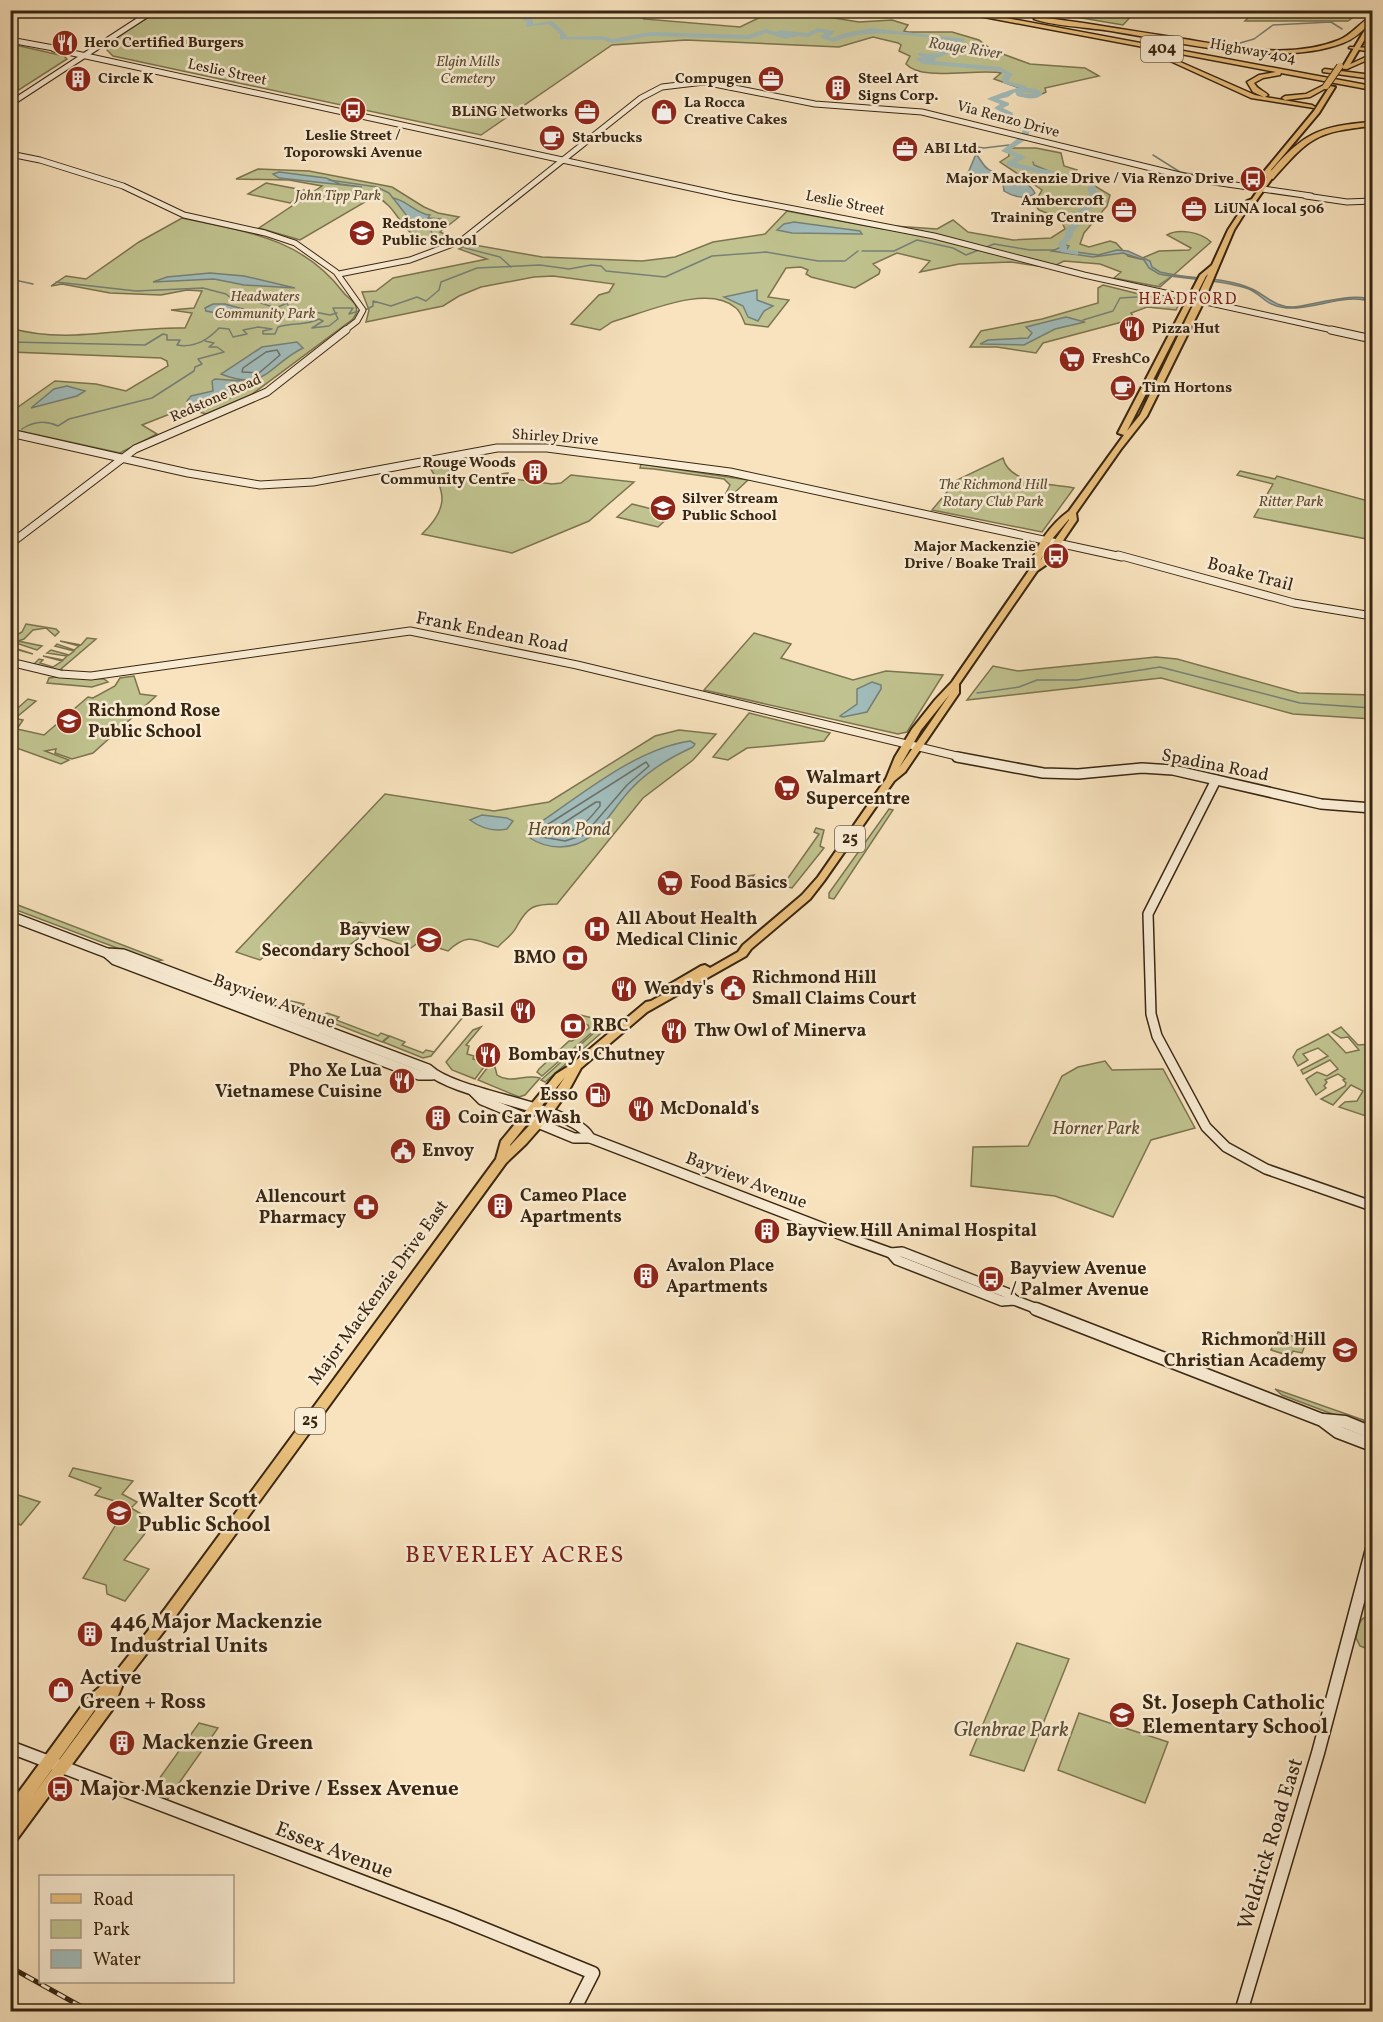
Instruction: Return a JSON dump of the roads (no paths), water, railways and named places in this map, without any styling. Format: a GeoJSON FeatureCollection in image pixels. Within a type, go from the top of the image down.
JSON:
{"type":"FeatureCollection","features":[{"type":"Feature","properties":{"kind":"highway","name":"Highway 404"},"geometry":{"type":"LineString","coordinates":[[950,10],[1372,88]]}},
{"type":"Feature","properties":{"kind":"highway"},"geometry":{"type":"LineString","coordinates":[[950,10],[1160,55],[1253,97],[1314,107]]}},
{"type":"Feature","properties":{"kind":"highway","name":"Highway 404"},"geometry":{"type":"LineString","coordinates":[[986,10],[1372,78]]}},
{"type":"Feature","properties":{"kind":"highway"},"geometry":{"type":"LineString","coordinates":[[1012,15],[1273,50],[1297,50],[1332,45],[1352,36],[1372,18]]}},
{"type":"Feature","properties":{"kind":"highway"},"geometry":{"type":"LineString","coordinates":[[1355,48],[1372,50]]}},
{"type":"Feature","properties":{"kind":"highway"},"geometry":{"type":"LineString","coordinates":[[1342,67],[1372,56]]}},
{"type":"Feature","properties":{"kind":"highway"},"geometry":{"type":"LineString","coordinates":[[1329,87],[1308,96],[1286,98],[1262,94],[1250,85],[1256,78],[1275,74],[1350,84]]}},
{"type":"Feature","properties":{"kind":"highway"},"geometry":{"type":"LineString","coordinates":[[1270,175],[1310,136],[1335,128],[1372,124]]}},
{"type":"Feature","properties":{"kind":"main road","name":"Major MacKenzie Drive East"},"geometry":{"type":"LineString","coordinates":[[10,1816],[107,1706],[117,1681],[177,1604],[502,1160],[520,1146],[535,1116],[571,1081],[576,1066],[645,1009],[742,954],[747,947],[806,897],[821,879],[891,779],[903,770],[913,745],[955,693],[955,684],[1034,568],[1044,562],[1053,541],[1073,520],[1072,513],[1118,447],[1143,416],[1199,303],[1231,230],[1372,23]]}},
{"type":"Feature","properties":{"kind":"main road","name":"Major MacKenzie Drive East"},"geometry":{"type":"LineString","coordinates":[[1118,447],[1119,438],[1203,275],[1213,267]]}},
{"type":"Feature","properties":{"kind":"main road"},"geometry":{"type":"LineString","coordinates":[[1161,358],[1170,360]]}},
{"type":"Feature","properties":{"kind":"main road","name":"Major MacKenzie Drive East"},"geometry":{"type":"LineString","coordinates":[[10,1838],[55,1764]]}},
{"type":"Feature","properties":{"kind":"street"},"geometry":{"type":"LineString","coordinates":[[10,104],[147,10]]}},
{"type":"Feature","properties":{"kind":"street"},"geometry":{"type":"LineString","coordinates":[[10,99],[154,10]]}},
{"type":"Feature","properties":{"kind":"street","name":"Leslie Street"},"geometry":{"type":"LineString","coordinates":[[10,39],[528,153],[975,246],[1190,301],[1372,339]]}},
{"type":"Feature","properties":{"kind":"street","name":"Via Renzo Drive"},"geometry":{"type":"LineString","coordinates":[[339,274],[430,256],[451,248],[476,231],[564,160],[591,143],[591,138],[650,92],[680,83],[694,82],[723,85],[815,104],[937,114],[1036,140],[1218,182],[1347,202],[1372,201]]}},
{"type":"Feature","properties":{"kind":"street","name":"Redstone Road"},"geometry":{"type":"LineString","coordinates":[[10,154],[33,158],[123,186],[184,215],[284,238],[304,248],[339,274],[362,306],[362,314],[357,321],[267,392],[153,441],[122,458],[10,544]]}},
{"type":"Feature","properties":{"kind":"street","name":"Shirley Drive"},"geometry":{"type":"LineString","coordinates":[[10,433],[242,484],[281,486],[497,448],[547,448],[714,469],[1053,541]]}},
{"type":"Feature","properties":{"kind":"street","name":"Boake Trail"},"geometry":{"type":"LineString","coordinates":[[1053,541],[1310,606],[1372,616]]}},
{"type":"Feature","properties":{"kind":"street","name":"Frank Endean Road"},"geometry":{"type":"LineString","coordinates":[[10,662],[60,674],[91,676],[384,633],[417,632],[577,665],[913,745]]}},
{"type":"Feature","properties":{"kind":"street","name":"Spadina Road"},"geometry":{"type":"LineString","coordinates":[[913,745],[963,759],[980,760],[1043,773],[1078,774],[1142,768],[1173,770],[1321,804],[1372,808]]}},
{"type":"Feature","properties":{"kind":"street"},"geometry":{"type":"LineString","coordinates":[[1216,780],[1148,914],[1151,1014],[1157,1036],[1206,1127],[1226,1147],[1266,1169],[1372,1206]]}},
{"type":"Feature","properties":{"kind":"street","name":"Bayview Avenue"},"geometry":{"type":"LineString","coordinates":[[10,916],[107,953],[116,960],[419,1075],[432,1075],[472,1090],[482,1100],[535,1116],[574,1138],[590,1138],[891,1253],[897,1260],[1002,1301],[1014,1300],[1322,1420],[1338,1431],[1372,1445]]}},
{"type":"Feature","properties":{"kind":"street","name":"Bayview Avenue"},"geometry":{"type":"LineString","coordinates":[[1322,1420],[1345,1422],[1372,1432]]}},
{"type":"Feature","properties":{"kind":"street","name":"Weldrick Road East"},"geometry":{"type":"LineString","coordinates":[[1241,2012],[1322,1742],[1372,1549]]}},
{"type":"Feature","properties":{"kind":"street","name":"Essex Avenue"},"geometry":{"type":"LineString","coordinates":[[10,1747],[453,1916],[593,1974],[573,2012]]}},
{"type":"Feature","properties":{"kind":"water"},"geometry":{"type":"Polygon","coordinates":[[[976,154],[988,169],[1026,183],[1035,193],[1024,197],[1012,195],[1004,191],[1003,184],[968,173],[976,154]]]}},
{"type":"Feature","properties":{"kind":"water"},"geometry":{"type":"Polygon","coordinates":[[[279,172],[326,178],[340,184],[362,187],[279,178],[273,174],[279,172]]]}},
{"type":"Feature","properties":{"kind":"water"},"geometry":{"type":"Polygon","coordinates":[[[393,198],[430,215],[428,218],[441,219],[441,222],[434,228],[424,229],[407,216],[393,198]]]}},
{"type":"Feature","properties":{"kind":"water"},"geometry":{"type":"Polygon","coordinates":[[[794,222],[860,231],[862,234],[792,233],[777,230],[784,224],[794,222]]]}},
{"type":"Feature","properties":{"kind":"water"},"geometry":{"type":"Polygon","coordinates":[[[1065,245],[1069,246],[1067,249],[1069,251],[1098,255],[1117,250],[1128,251],[1150,261],[1152,267],[1160,272],[1241,285],[1286,307],[1358,297],[1367,298],[1372,302],[1351,299],[1297,308],[1279,307],[1251,290],[1235,285],[1159,274],[1149,268],[1144,260],[1123,253],[1093,257],[1052,251],[1065,245]]]}},
{"type":"Feature","properties":{"kind":"water"},"geometry":{"type":"Polygon","coordinates":[[[210,273],[244,276],[295,288],[244,285],[214,279],[153,282],[167,277],[210,273]]]}},
{"type":"Feature","properties":{"kind":"water"},"geometry":{"type":"Polygon","coordinates":[[[757,290],[757,300],[773,306],[764,311],[758,321],[748,317],[743,306],[724,297],[757,290]]]}},
{"type":"Feature","properties":{"kind":"water"},"geometry":{"type":"Polygon","coordinates":[[[213,304],[225,304],[250,311],[247,314],[222,314],[206,311],[205,308],[213,304]]]}},
{"type":"Feature","properties":{"kind":"water"},"geometry":{"type":"Polygon","coordinates":[[[1066,317],[1085,322],[1055,329],[1024,345],[980,344],[988,340],[1028,338],[1032,333],[1026,327],[1066,317]]]}},
{"type":"Feature","properties":{"kind":"water"},"geometry":{"type":"Polygon","coordinates":[[[297,342],[303,348],[258,378],[236,379],[221,374],[262,347],[297,342]]]}},
{"type":"Feature","properties":{"kind":"water"},"geometry":{"type":"Polygon","coordinates":[[[215,379],[242,381],[249,385],[236,395],[210,405],[187,401],[191,396],[213,391],[212,381],[215,379]]]}},
{"type":"Feature","properties":{"kind":"water"},"geometry":{"type":"Polygon","coordinates":[[[67,386],[85,391],[77,396],[31,408],[54,389],[67,386]]]}},
{"type":"Feature","properties":{"kind":"water"},"geometry":{"type":"Polygon","coordinates":[[[872,682],[881,685],[881,689],[867,712],[840,716],[857,704],[857,689],[872,682]]]}},
{"type":"Feature","properties":{"kind":"water","name":"Heron Pond"},"geometry":{"type":"Polygon","coordinates":[[[690,741],[695,744],[693,747],[668,760],[645,776],[624,797],[601,826],[584,841],[556,847],[530,838],[535,826],[609,775],[649,753],[690,741]]]}},
{"type":"Feature","properties":{"kind":"water"},"geometry":{"type":"Polygon","coordinates":[[[482,815],[507,818],[513,821],[507,829],[492,830],[470,820],[482,815]]]}},
{"type":"Feature","properties":{"kind":"waterway","name":"Rouge River"},"geometry":{"type":"LineString","coordinates":[[528,10],[516,15],[531,21],[528,26],[550,22],[563,34],[562,38],[567,39],[603,38],[613,41],[649,34],[749,37],[766,31],[785,37],[795,36],[779,32],[808,35],[818,30],[832,32],[823,37],[834,40],[844,34],[857,35],[871,30],[962,40],[956,44],[944,44],[936,50],[947,52],[938,56],[920,54],[934,59],[918,59],[923,62],[1000,69],[1010,74],[1005,78],[1005,82],[1024,87],[1021,90],[1035,90],[1040,94],[1024,96],[1019,95],[1020,91],[1014,90],[1006,96],[990,99],[1007,104],[997,108],[1011,114],[1008,118],[1015,123],[1014,126],[1027,127],[1024,137],[1005,151],[1022,157],[1010,164],[1094,183],[1091,190],[1094,192],[1091,197],[1097,199],[1096,201],[1072,218],[1078,224],[1069,230],[1069,236],[1062,244],[1064,250],[1075,253]]}},
{"type":"Feature","properties":{"kind":"waterway"},"geometry":{"type":"LineString","coordinates":[[1240,43],[1254,39],[1273,25],[1331,22],[1342,29]]}},
{"type":"Feature","properties":{"kind":"waterway"},"geometry":{"type":"LineString","coordinates":[[969,146],[984,148],[1009,145]]}},
{"type":"Feature","properties":{"kind":"waterway"},"geometry":{"type":"LineString","coordinates":[[1153,155],[1180,172],[1234,181]]}},
{"type":"Feature","properties":{"kind":"waterway","name":"Rouge River"},"geometry":{"type":"LineString","coordinates":[[1033,162],[1034,165],[1051,172]]}},
{"type":"Feature","properties":{"kind":"waterway"},"geometry":{"type":"LineString","coordinates":[[329,180],[377,187],[389,193],[393,198]]}},
{"type":"Feature","properties":{"kind":"waterway"},"geometry":{"type":"LineString","coordinates":[[430,229],[437,242],[445,243]]}},
{"type":"Feature","properties":{"kind":"waterway"},"geometry":{"type":"LineString","coordinates":[[862,251],[894,251],[917,240],[953,248],[966,255],[994,244],[1030,250],[1054,250]]}},
{"type":"Feature","properties":{"kind":"waterway"},"geometry":{"type":"LineString","coordinates":[[465,248],[500,257],[510,266]]}},
{"type":"Feature","properties":{"kind":"waterway"},"geometry":{"type":"LineString","coordinates":[[510,266],[540,265],[569,269],[591,265],[601,266],[606,271],[665,277],[712,256],[766,252],[818,261],[845,261],[858,251]]}},
{"type":"Feature","properties":{"kind":"waterway"},"geometry":{"type":"LineString","coordinates":[[365,310],[373,306],[373,301],[391,306],[417,297],[426,301],[439,290],[441,282],[477,268],[510,266]]}},
{"type":"Feature","properties":{"kind":"waterway"},"geometry":{"type":"LineString","coordinates":[[1159,285],[1172,276]]}},
{"type":"Feature","properties":{"kind":"waterway"},"geometry":{"type":"LineString","coordinates":[[10,279],[33,284]]}},
{"type":"Feature","properties":{"kind":"waterway"},"geometry":{"type":"LineString","coordinates":[[56,282],[136,291],[203,288],[226,294],[232,299],[252,300],[276,308],[287,303],[289,307],[330,315],[335,313]]}},
{"type":"Feature","properties":{"kind":"waterway"},"geometry":{"type":"LineString","coordinates":[[1083,320],[1113,311],[1120,298],[1137,297]]}},
{"type":"Feature","properties":{"kind":"waterway"},"geometry":{"type":"LineString","coordinates":[[335,313],[333,308],[353,308],[349,314],[359,311]]}},
{"type":"Feature","properties":{"kind":"waterway"},"geometry":{"type":"LineString","coordinates":[[10,342],[145,345],[163,334],[167,335],[167,340],[180,340],[177,345],[183,346],[195,344],[219,328],[229,329],[233,337],[247,334],[243,330],[258,327],[272,329],[263,331],[263,334],[275,334],[278,327],[319,319],[323,321],[312,328],[329,326],[338,319],[335,313]]}},
{"type":"Feature","properties":{"kind":"waterway"},"geometry":{"type":"LineString","coordinates":[[22,429],[40,422],[58,426],[69,419],[152,398],[194,371],[195,367],[202,364],[198,359],[224,352],[217,347],[209,347],[214,343],[205,341]]}},
{"type":"Feature","properties":{"kind":"waterway"},"geometry":{"type":"LineString","coordinates":[[977,693],[1019,687],[1037,680],[1077,680],[1160,667],[1300,703],[1372,708]]}},
{"type":"Feature","properties":{"kind":"railway"},"geometry":{"type":"LineString","coordinates":[[10,1967],[91,2012]]}},
{"type":"Feature","properties":{"kind":"place","name":"Hero Certified Burgers"},"geometry":{"type":"Point","coordinates":[65,43]}},
{"type":"Feature","properties":{"kind":"place","name":"Circle K"},"geometry":{"type":"Point","coordinates":[78,79]}},
{"type":"Feature","properties":{"kind":"place","name":"Compugen"},"geometry":{"type":"Point","coordinates":[771,79]}},
{"type":"Feature","properties":{"kind":"place","name":"Steel Art Signs Corp."},"geometry":{"type":"Point","coordinates":[838,88]}},
{"type":"Feature","properties":{"kind":"place","name":"Leslie Street / Toporowski Avenue"},"geometry":{"type":"Point","coordinates":[353,110]}},
{"type":"Feature","properties":{"kind":"place","name":"BLiNG Networks"},"geometry":{"type":"Point","coordinates":[587,112]}},
{"type":"Feature","properties":{"kind":"place","name":"La Rocca Creative Cakes"},"geometry":{"type":"Point","coordinates":[664,112]}},
{"type":"Feature","properties":{"kind":"place","name":"Starbucks"},"geometry":{"type":"Point","coordinates":[552,138]}},
{"type":"Feature","properties":{"kind":"place","name":"ABI Ltd."},"geometry":{"type":"Point","coordinates":[905,149]}},
{"type":"Feature","properties":{"kind":"place","name":"Major Mackenzie Drive / Via Renzo Drive"},"geometry":{"type":"Point","coordinates":[1253,179]}},
{"type":"Feature","properties":{"kind":"place","name":"LiUNA local 506"},"geometry":{"type":"Point","coordinates":[1194,209]}},
{"type":"Feature","properties":{"kind":"place","name":"Ambercroft Training Centre"},"geometry":{"type":"Point","coordinates":[1124,210]}},
{"type":"Feature","properties":{"kind":"place","name":"Redstone Public School"},"geometry":{"type":"Point","coordinates":[362,233]}},
{"type":"Feature","properties":{"kind":"place","name":"Pizza Hut"},"geometry":{"type":"Point","coordinates":[1132,329]}},
{"type":"Feature","properties":{"kind":"place","name":"FreshCo"},"geometry":{"type":"Point","coordinates":[1072,359]}},
{"type":"Feature","properties":{"kind":"place","name":"Tim Hortons"},"geometry":{"type":"Point","coordinates":[1123,388]}},
{"type":"Feature","properties":{"kind":"place","name":"Rouge Woods Community Centre"},"geometry":{"type":"Point","coordinates":[535,472]}},
{"type":"Feature","properties":{"kind":"place","name":"Silver Stream Public School"},"geometry":{"type":"Point","coordinates":[663,508]}},
{"type":"Feature","properties":{"kind":"place","name":"Major Mackenzie Drive / Boake Trail"},"geometry":{"type":"Point","coordinates":[1056,556]}},
{"type":"Feature","properties":{"kind":"place","name":"Richmond Rose Public School"},"geometry":{"type":"Point","coordinates":[69,721]}},
{"type":"Feature","properties":{"kind":"place","name":"Walmart Supercentre"},"geometry":{"type":"Point","coordinates":[787,788]}},
{"type":"Feature","properties":{"kind":"place","name":"Food Basics"},"geometry":{"type":"Point","coordinates":[670,883]}},
{"type":"Feature","properties":{"kind":"place","name":"All About Health Medical Clinic"},"geometry":{"type":"Point","coordinates":[597,929]}},
{"type":"Feature","properties":{"kind":"place","name":"Bayview Secondary School"},"geometry":{"type":"Point","coordinates":[429,940]}},
{"type":"Feature","properties":{"kind":"place","name":"BMO"},"geometry":{"type":"Point","coordinates":[575,958]}},
{"type":"Feature","properties":{"kind":"place","name":"Richmond Hill Small Claims Court"},"geometry":{"type":"Point","coordinates":[733,988]}},
{"type":"Feature","properties":{"kind":"place","name":"Wendy's"},"geometry":{"type":"Point","coordinates":[624,989]}},
{"type":"Feature","properties":{"kind":"place","name":"Thai Basil"},"geometry":{"type":"Point","coordinates":[523,1011]}},
{"type":"Feature","properties":{"kind":"place","name":"RBC"},"geometry":{"type":"Point","coordinates":[573,1026]}},
{"type":"Feature","properties":{"kind":"place","name":"Thw Owl of Minerva"},"geometry":{"type":"Point","coordinates":[674,1031]}},
{"type":"Feature","properties":{"kind":"place","name":"Bombay's Chutney"},"geometry":{"type":"Point","coordinates":[488,1055]}},
{"type":"Feature","properties":{"kind":"place","name":"Pho Xe Lua Vietnamese Cuisine"},"geometry":{"type":"Point","coordinates":[402,1081]}},
{"type":"Feature","properties":{"kind":"place","name":"Esso"},"geometry":{"type":"Point","coordinates":[598,1095]}},
{"type":"Feature","properties":{"kind":"place","name":"McDonald's"},"geometry":{"type":"Point","coordinates":[641,1109]}},
{"type":"Feature","properties":{"kind":"place","name":"Coin Car Wash"},"geometry":{"type":"Point","coordinates":[438,1118]}},
{"type":"Feature","properties":{"kind":"place","name":"Envoy"},"geometry":{"type":"Point","coordinates":[403,1151]}},
{"type":"Feature","properties":{"kind":"place","name":"Cameo Place Apartments"},"geometry":{"type":"Point","coordinates":[500,1206]}},
{"type":"Feature","properties":{"kind":"place","name":"Allencourt Pharmacy"},"geometry":{"type":"Point","coordinates":[366,1207]}},
{"type":"Feature","properties":{"kind":"place","name":"Bayview Hill Animal Hospital"},"geometry":{"type":"Point","coordinates":[767,1231]}},
{"type":"Feature","properties":{"kind":"place","name":"Avalon Place Apartments"},"geometry":{"type":"Point","coordinates":[646,1276]}},
{"type":"Feature","properties":{"kind":"place","name":"Bayview Avenue / Palmer Avenue"},"geometry":{"type":"Point","coordinates":[991,1279]}},
{"type":"Feature","properties":{"kind":"place","name":"Richmond Hill Christian Academy"},"geometry":{"type":"Point","coordinates":[1345,1350]}},
{"type":"Feature","properties":{"kind":"place","name":"Walter Scott Public School"},"geometry":{"type":"Point","coordinates":[119,1513]}},
{"type":"Feature","properties":{"kind":"place","name":"446 Major Mackenzie Industrial Units"},"geometry":{"type":"Point","coordinates":[90,1634]}},
{"type":"Feature","properties":{"kind":"place","name":"Active Green + Ross"},"geometry":{"type":"Point","coordinates":[61,1690]}},
{"type":"Feature","properties":{"kind":"place","name":"St. Joseph Catholic Elementary School"},"geometry":{"type":"Point","coordinates":[1122,1715]}},
{"type":"Feature","properties":{"kind":"place","name":"Mackenzie Green"},"geometry":{"type":"Point","coordinates":[122,1743]}},
{"type":"Feature","properties":{"kind":"place","name":"Major Mackenzie Drive / Essex Avenue"},"geometry":{"type":"Point","coordinates":[60,1789]}},
{"type":"Feature","properties":{"kind":"district","name":"HEADFORD"},"geometry":{"type":"Point","coordinates":[1188,300]}},
{"type":"Feature","properties":{"kind":"district","name":"BEVERLEY ACRES"},"geometry":{"type":"Point","coordinates":[515,1556]}},
{"type":"Feature","properties":{"kind":"park label","name":"Elgin Mills Cemetery"},"geometry":{"type":"Point","coordinates":[468,70]}},
{"type":"Feature","properties":{"kind":"park label","name":"John Tipp Park"},"geometry":{"type":"Point","coordinates":[338,196]}},
{"type":"Feature","properties":{"kind":"park label","name":"Headwaters Community Park"},"geometry":{"type":"Point","coordinates":[265,306]}},
{"type":"Feature","properties":{"kind":"park label","name":"The Richmond Hill Rotary Club Park"},"geometry":{"type":"Point","coordinates":[993,494]}},
{"type":"Feature","properties":{"kind":"park label","name":"Ritter Park"},"geometry":{"type":"Point","coordinates":[1291,502]}},
{"type":"Feature","properties":{"kind":"park label","name":"Horner Park"},"geometry":{"type":"Point","coordinates":[1096,1129]}},
{"type":"Feature","properties":{"kind":"park label","name":"Glenbrae Park"},"geometry":{"type":"Point","coordinates":[1011,1730]}}]}
